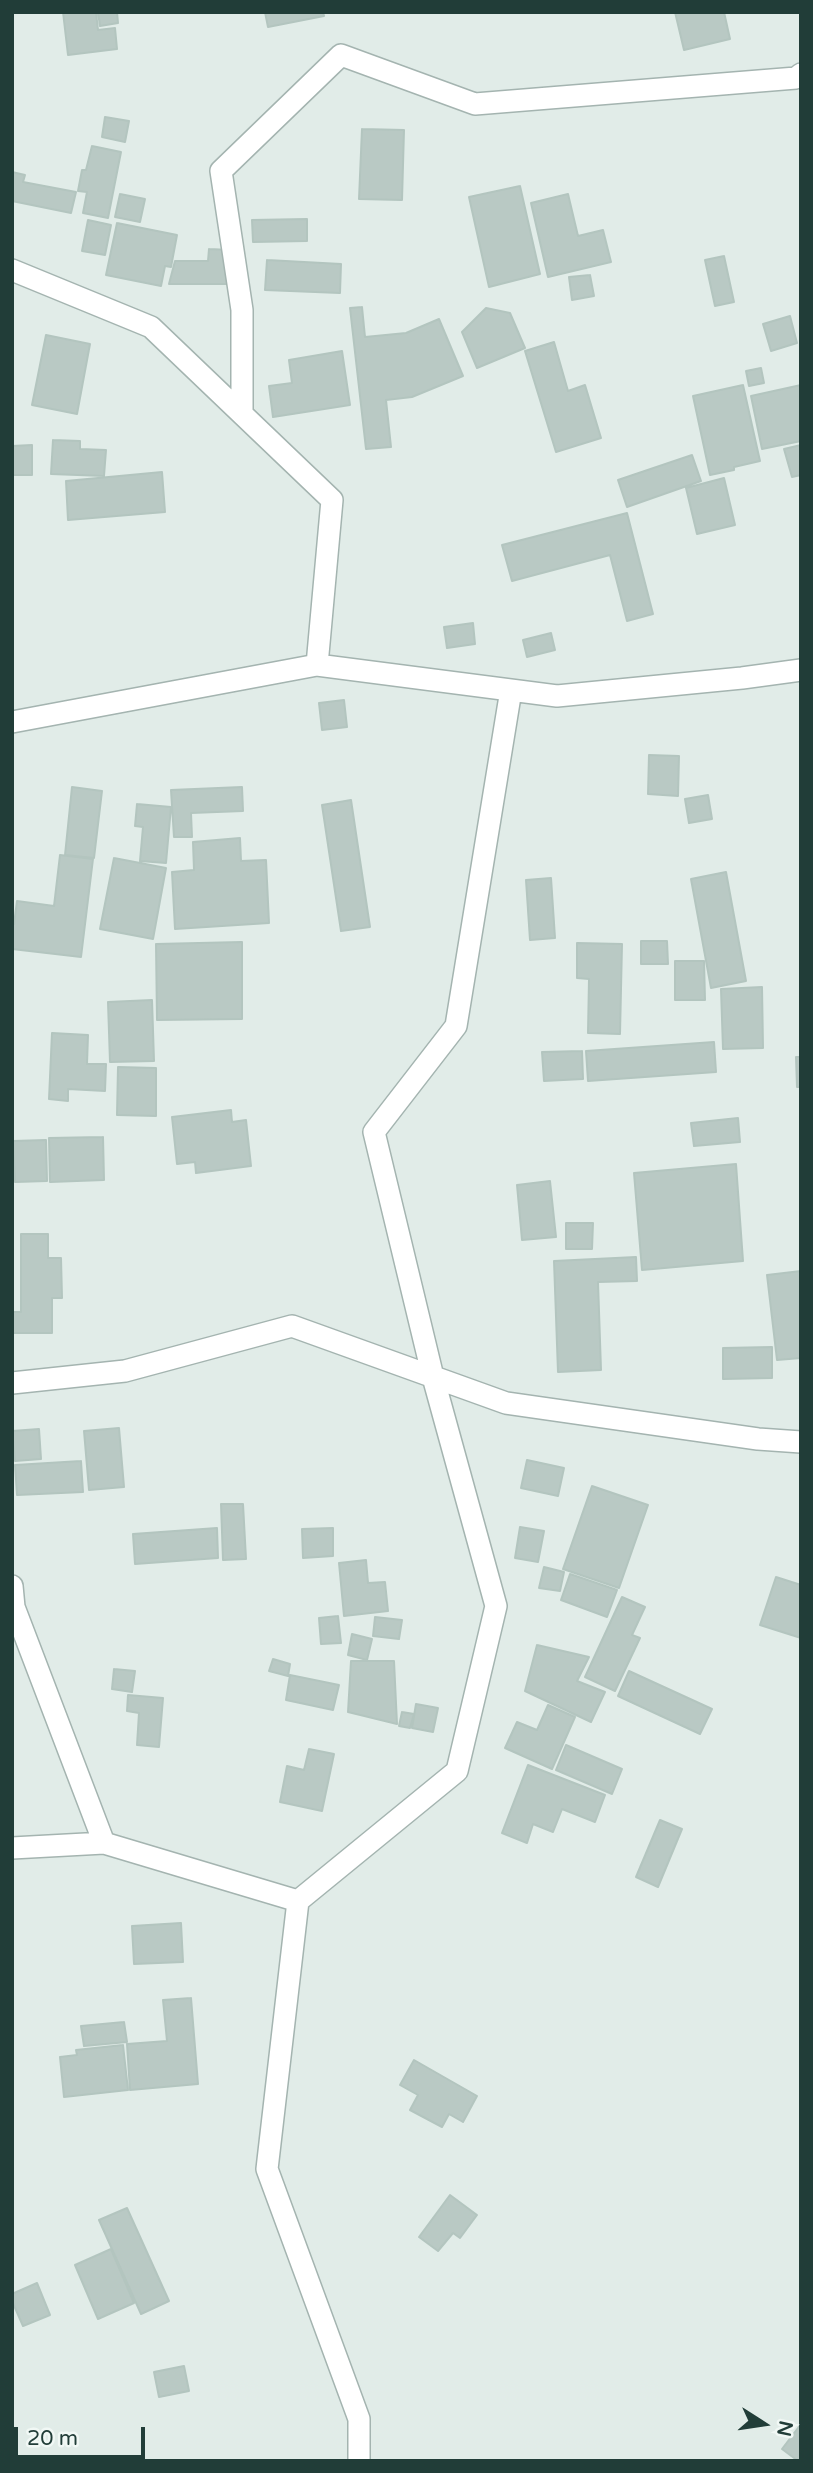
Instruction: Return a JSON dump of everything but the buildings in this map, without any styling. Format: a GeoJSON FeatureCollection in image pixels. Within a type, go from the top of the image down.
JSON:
{"type":"FeatureCollection","features":[{"type":"Feature","properties":{"kind":"street"},"geometry":{"type":"LineString","coordinates":[[242,412],[242,310],[221,171],[341,55],[475,104],[796,78],[801,74]]}},
{"type":"Feature","properties":{"kind":"street"},"geometry":{"type":"LineString","coordinates":[[12,270],[151,327],[332,500],[317,665]]}},
{"type":"Feature","properties":{"kind":"street"},"geometry":{"type":"LineString","coordinates":[[12,722],[317,665],[557,696],[801,670]]}},
{"type":"Feature","properties":{"kind":"street"},"geometry":{"type":"LineString","coordinates":[[359,2461],[359,2419],[267,2169],[298,1901],[457,1771],[496,1606],[433,1377],[374,1132],[456,1026],[511,690]]}},
{"type":"Feature","properties":{"kind":"street"},"geometry":{"type":"LineString","coordinates":[[12,1383],[125,1371],[292,1326],[506,1403],[758,1439],[801,1442]]}},
{"type":"Feature","properties":{"kind":"street"},"geometry":{"type":"LineString","coordinates":[[12,1586],[14,1607],[104,1843]]}},
{"type":"Feature","properties":{"kind":"street"},"geometry":{"type":"LineString","coordinates":[[12,1848],[104,1843],[298,1901]]}}]}
